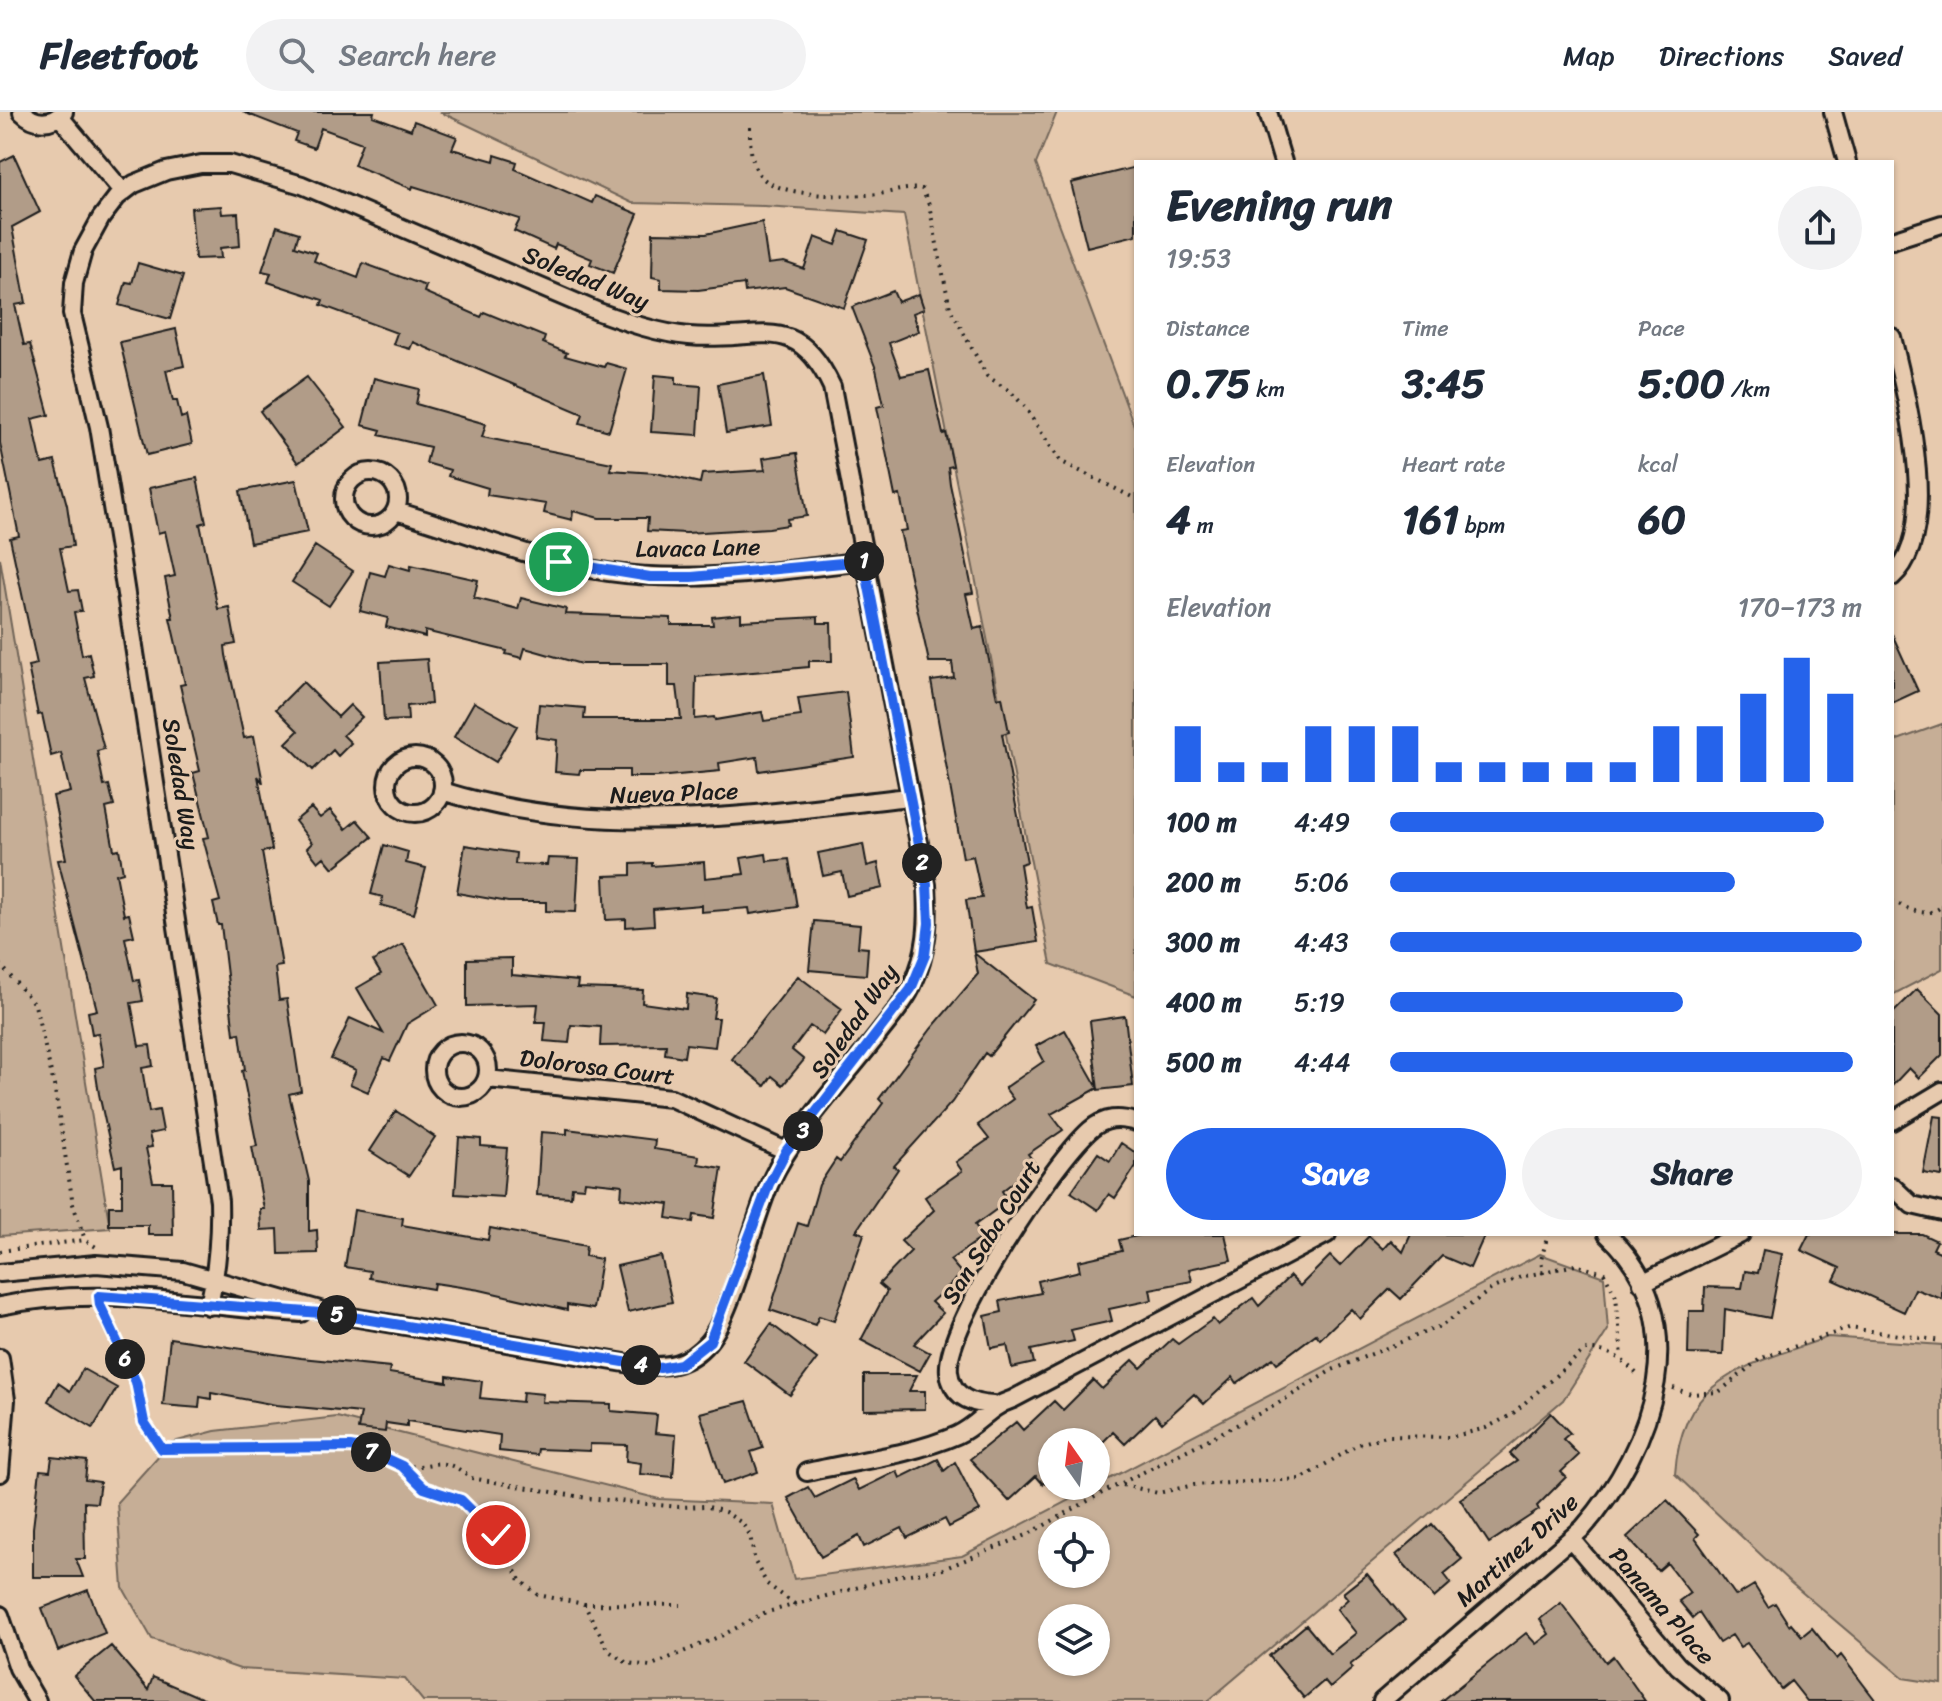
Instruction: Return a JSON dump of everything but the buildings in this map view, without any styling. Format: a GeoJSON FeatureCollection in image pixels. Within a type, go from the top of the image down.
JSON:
{"type":"FeatureCollection","features":[{"type":"Feature","properties":{"kind":"street"},"geometry":{"type":"LineString","coordinates":[[22,112],[41,123],[62,114],[123,192]]}},
{"type":"Feature","properties":{"kind":"street"},"geometry":{"type":"LineString","coordinates":[[1268,112],[1282,160]]}},
{"type":"Feature","properties":{"kind":"street"},"geometry":{"type":"LineString","coordinates":[[1833,112],[1846,160]]}},
{"type":"Feature","properties":{"kind":"street","name":"Soledad Way"},"geometry":{"type":"LineString","coordinates":[[0,1306],[99,1296],[209,1306],[334,1314],[637,1365],[660,1368],[681,1364],[710,1341],[721,1319],[769,1184],[786,1151],[911,989],[925,955],[929,923],[927,885],[832,387],[821,363],[806,347],[777,332],[693,336],[648,330],[302,185],[245,168],[201,164],[134,184],[123,192],[101,218],[83,251],[74,283],[72,314],[99,427],[219,1201],[220,1252],[209,1306]]}},
{"type":"Feature","properties":{"kind":"street"},"geometry":{"type":"LineString","coordinates":[[1894,239],[1942,224]]}},
{"type":"Feature","properties":{"kind":"street"},"geometry":{"type":"LineString","coordinates":[[1894,345],[1925,475],[1926,515],[1917,545],[1903,570],[1894,576]]}},
{"type":"Feature","properties":{"kind":"street","name":"Lavaca Lane"},"geometry":{"type":"LineString","coordinates":[[396,511],[559,562],[650,577],[745,574],[864,561]]}},
{"type":"Feature","properties":{"kind":"street","name":"Nueva Place"},"geometry":{"type":"LineString","coordinates":[[442,791],[563,817],[657,822],[909,797]]}},
{"type":"Feature","properties":{"kind":"street","name":"Dolorosa Court"},"geometry":{"type":"LineString","coordinates":[[487,1079],[671,1098],[786,1151]]}},
{"type":"Feature","properties":{"kind":"street"},"geometry":{"type":"LineString","coordinates":[[1894,1120],[1942,1091]]}},
{"type":"Feature","properties":{"kind":"street","name":"San Saba Court"},"geometry":{"type":"LineString","coordinates":[[993,1405],[974,1405],[961,1397],[954,1386],[949,1372],[959,1330],[1021,1221],[1091,1129],[1105,1120],[1118,1117],[1134,1121]]}},
{"type":"Feature","properties":{"kind":"street"},"geometry":{"type":"LineString","coordinates":[[1894,1188],[1912,1205],[1942,1212]]}},
{"type":"Feature","properties":{"kind":"street"},"geometry":{"type":"LineString","coordinates":[[807,1472],[950,1438],[969,1428],[993,1405],[1013,1399],[1297,1241],[1318,1236]]}},
{"type":"Feature","properties":{"kind":"street","name":"Martinez Drive"},"geometry":{"type":"LineString","coordinates":[[1382,1701],[1571,1539],[1607,1500],[1627,1468],[1648,1420],[1656,1382],[1659,1337],[1651,1301],[1619,1246],[1609,1236]]}},
{"type":"Feature","properties":{"kind":"street"},"geometry":{"type":"LineString","coordinates":[[1642,1283],[1737,1236]]}},
{"type":"Feature","properties":{"kind":"street","name":"Soledad Way"},"geometry":{"type":"LineString","coordinates":[[0,1273],[98,1264],[183,1271],[334,1314]]}},
{"type":"Feature","properties":{"kind":"street"},"geometry":{"type":"LineString","coordinates":[[0,1358],[6,1400],[0,1473]]}},
{"type":"Feature","properties":{"kind":"street","name":"Panama Place"},"geometry":{"type":"LineString","coordinates":[[1571,1539],[1678,1666],[1717,1700]]}},
{"type":"Feature","properties":{"kind":"street"},"geometry":{"type":"LineString","coordinates":[[0,1615],[18,1668],[37,1701]]}},
{"type":"Feature","properties":{"kind":"path"},"geometry":{"type":"LineString","coordinates":[[750,127],[753,161],[769,184],[789,190],[847,196],[882,194],[905,187],[922,189],[929,205],[950,308],[987,376],[1011,392],[1025,407],[1060,461],[1134,498]]}},
{"type":"Feature","properties":{"kind":"path"},"geometry":{"type":"LineString","coordinates":[[1894,902],[1916,912],[1937,911],[1942,906]]}},
{"type":"Feature","properties":{"kind":"path"},"geometry":{"type":"LineString","coordinates":[[0,964],[35,1005],[54,1085],[73,1204],[85,1240]]}},
{"type":"Feature","properties":{"kind":"path"},"geometry":{"type":"LineString","coordinates":[[1543,1274],[1541,1260],[1547,1236]]}},
{"type":"Feature","properties":{"kind":"path"},"geometry":{"type":"LineString","coordinates":[[0,1251],[85,1240],[94,1244],[98,1264]]}},
{"type":"Feature","properties":{"kind":"path"},"geometry":{"type":"LineString","coordinates":[[584,1604],[609,1651],[627,1663],[650,1666],[699,1646],[764,1613],[903,1575],[943,1569],[1027,1535],[1274,1406],[1332,1370],[1443,1325],[1493,1288],[1521,1277],[1575,1265],[1604,1273],[1616,1296],[1622,1357]]}},
{"type":"Feature","properties":{"kind":"path"},"geometry":{"type":"LineString","coordinates":[[99,1296],[100,1305],[136,1382],[144,1422],[162,1449],[350,1447],[367,1450],[402,1466],[424,1488],[461,1500],[496,1535],[520,1580],[538,1595],[584,1604],[681,1605]]}},
{"type":"Feature","properties":{"kind":"path"},"geometry":{"type":"LineString","coordinates":[[1121,1484],[1158,1493],[1194,1485],[1301,1479],[1359,1444],[1386,1436],[1451,1437],[1486,1428],[1511,1415],[1585,1350],[1600,1349],[1622,1357],[1638,1376],[1691,1394],[1719,1392],[1761,1358],[1849,1328],[1942,1341]]}},
{"type":"Feature","properties":{"kind":"path"},"geometry":{"type":"LineString","coordinates":[[402,1466],[436,1462],[457,1466],[471,1478],[587,1498],[679,1507],[705,1506],[725,1512],[742,1523],[750,1535],[755,1562],[767,1584],[796,1605]]}},
{"type":"Feature","properties":{"kind":"shaded area"},"geometry":{"type":"Polygon","coordinates":[[[440,112],[1057,112],[1036,164],[1134,426],[1134,995],[1051,964],[904,215],[764,206],[632,203],[440,112]]]}},
{"type":"Feature","properties":{"kind":"shaded area"},"geometry":{"type":"Polygon","coordinates":[[[0,558],[110,1228],[0,1236],[0,558]]]}},
{"type":"Feature","properties":{"kind":"shaded area"},"geometry":{"type":"Polygon","coordinates":[[[1942,724],[1942,969],[1894,994],[1894,741],[1942,724]]]}},
{"type":"Feature","properties":{"kind":"shaded area"},"geometry":{"type":"Polygon","coordinates":[[[1540,1254],[1604,1277],[1608,1330],[1563,1400],[1208,1701],[423,1701],[405,1679],[240,1669],[152,1639],[123,1588],[117,1502],[170,1443],[215,1431],[337,1417],[659,1499],[773,1504],[794,1579],[962,1556],[1038,1516],[1038,1588],[1110,1588],[1110,1516],[1039,1516],[1069,1500],[1110,1500],[1110,1479],[1540,1254]]]}},
{"type":"Feature","properties":{"kind":"shaded area"},"geometry":{"type":"Polygon","coordinates":[[[1828,1337],[1942,1345],[1942,1684],[1903,1678],[1791,1583],[1675,1474],[1680,1441],[1690,1415],[1705,1395],[1724,1379],[1746,1367],[1828,1337]]]}},
{"type":"Feature","properties":{"kind":"route"},"geometry":{"type":"LineString","coordinates":[[496,1535],[461,1500],[424,1488],[402,1466],[367,1450],[350,1447],[162,1449],[144,1422],[136,1382],[100,1305],[99,1296],[334,1314],[660,1368],[681,1364],[710,1341],[721,1319],[769,1184],[786,1151],[911,989],[925,955],[929,923],[927,885],[864,561],[692,577],[650,577],[559,562]]}}]}
